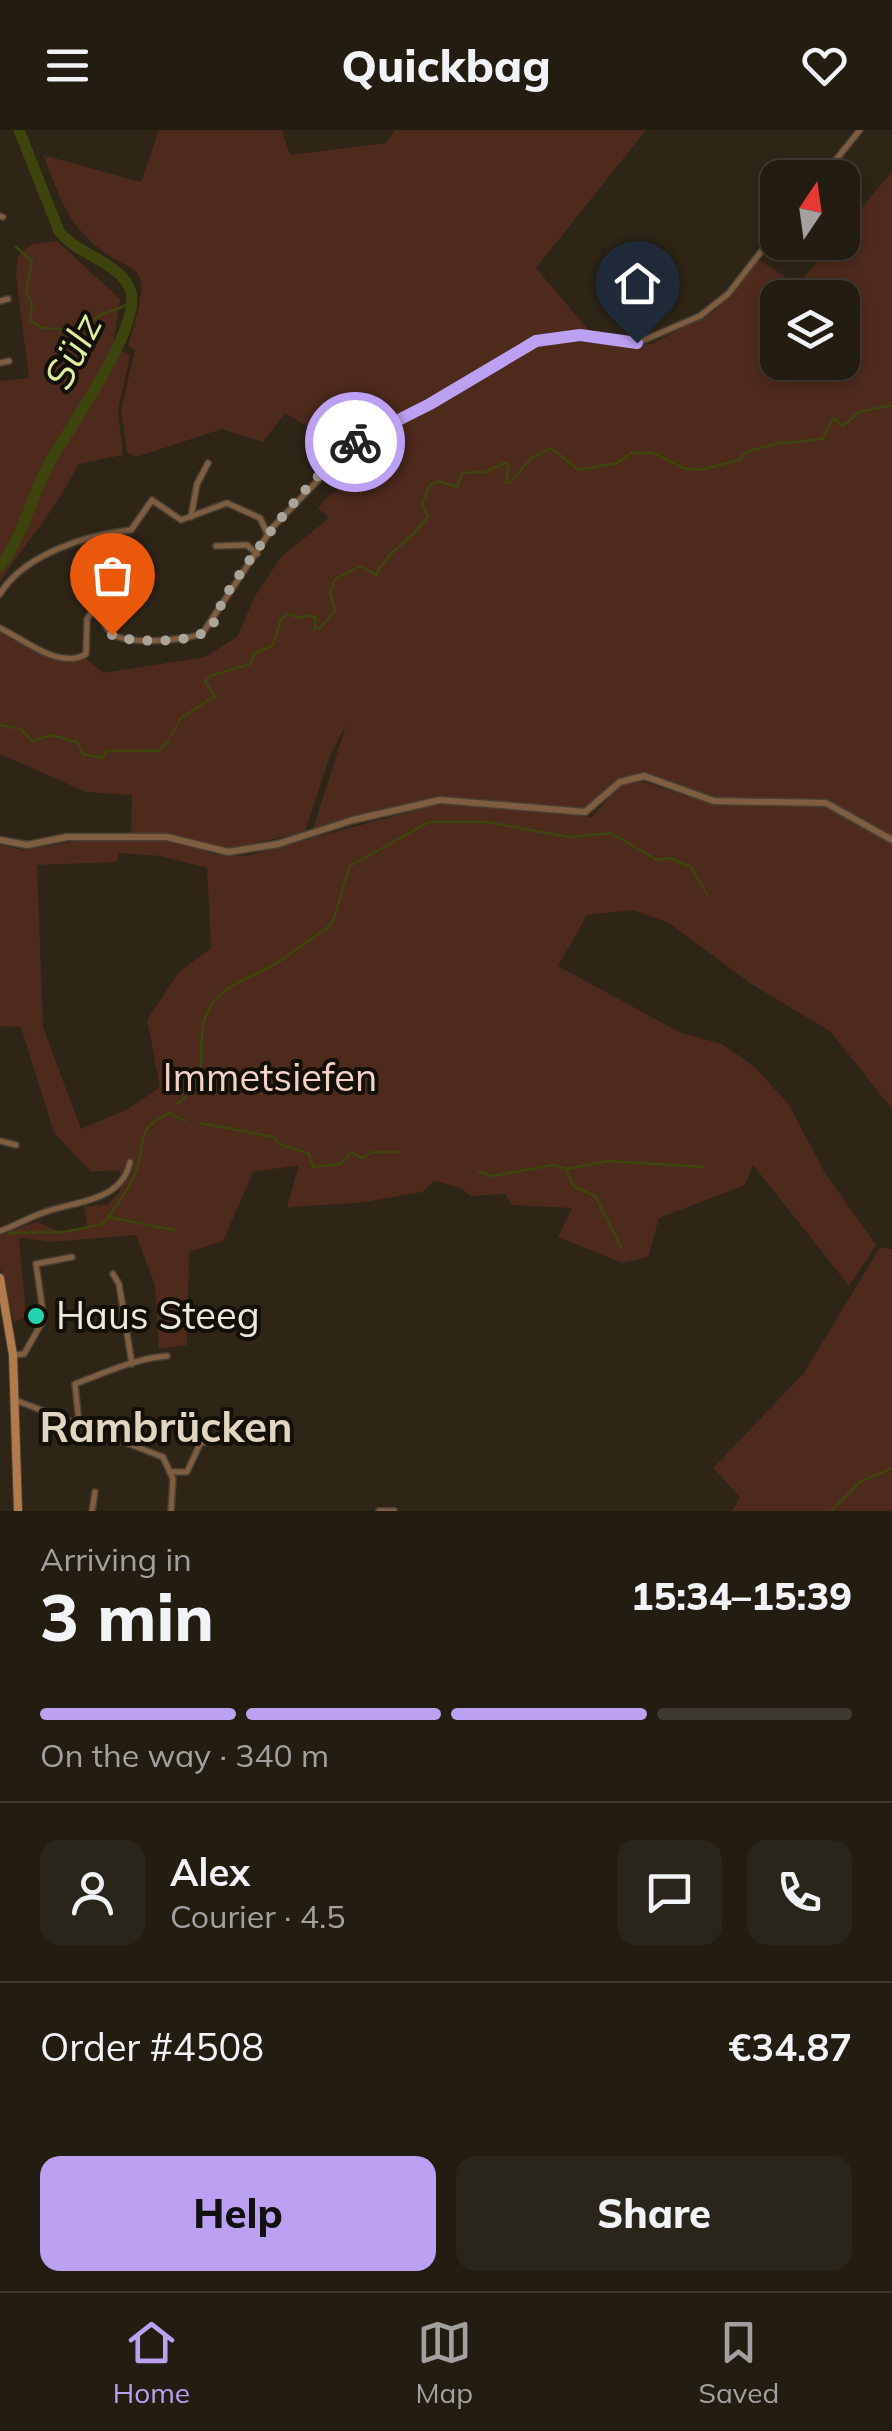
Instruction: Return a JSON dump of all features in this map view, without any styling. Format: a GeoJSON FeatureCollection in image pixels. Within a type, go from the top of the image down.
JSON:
{"type":"FeatureCollection","features":[{"type":"Feature","properties":{"kind":"main road"},"geometry":{"type":"LineString","coordinates":[[0,1278],[13,1355],[18,1511]]}},
{"type":"Feature","properties":{"kind":"street"},"geometry":{"type":"LineString","coordinates":[[836,160],[860,130]]}},
{"type":"Feature","properties":{"kind":"street"},"geometry":{"type":"LineString","coordinates":[[0,628],[44,652],[76,659],[86,654],[88,619],[96,605],[108,630],[118,638],[196,636],[209,629],[225,595],[268,535],[346,450],[372,432],[430,404],[536,341],[580,335],[637,343],[700,316],[728,294],[760,253]]}},
{"type":"Feature","properties":{"kind":"street"},"geometry":{"type":"LineString","coordinates":[[0,363],[9,361]]}},
{"type":"Feature","properties":{"kind":"street"},"geometry":{"type":"LineString","coordinates":[[191,518],[198,484],[208,463]]}},
{"type":"Feature","properties":{"kind":"street"},"geometry":{"type":"LineString","coordinates":[[0,594],[25,568],[90,535],[132,530],[152,500],[175,518],[191,518],[227,503],[260,518],[268,535]]}},
{"type":"Feature","properties":{"kind":"street"},"geometry":{"type":"LineString","coordinates":[[216,546],[247,545],[257,554]]}},
{"type":"Feature","properties":{"kind":"street"},"geometry":{"type":"LineString","coordinates":[[0,840],[26,845],[74,836],[167,837],[223,852],[246,851],[440,800],[585,812],[620,782],[644,776],[714,801],[826,803],[892,840]]}},
{"type":"Feature","properties":{"kind":"street"},"geometry":{"type":"LineString","coordinates":[[0,1141],[16,1145]]}},
{"type":"Feature","properties":{"kind":"street"},"geometry":{"type":"LineString","coordinates":[[0,1230],[48,1210],[80,1205],[102,1195],[120,1183],[130,1162]]}},
{"type":"Feature","properties":{"kind":"street"},"geometry":{"type":"LineString","coordinates":[[13,1355],[24,1354],[44,1319],[36,1264],[72,1257]]}},
{"type":"Feature","properties":{"kind":"street"},"geometry":{"type":"LineString","coordinates":[[113,1274],[119,1284],[132,1364]]}},
{"type":"Feature","properties":{"kind":"street"},"geometry":{"type":"LineString","coordinates":[[80,1424],[74,1384],[140,1358],[167,1356]]}},
{"type":"Feature","properties":{"kind":"street"},"geometry":{"type":"LineString","coordinates":[[15,1400],[159,1455],[172,1472],[171,1511]]}},
{"type":"Feature","properties":{"kind":"street"},"geometry":{"type":"LineString","coordinates":[[172,1472],[187,1472],[200,1444],[208,1440]]}},
{"type":"Feature","properties":{"kind":"street"},"geometry":{"type":"LineString","coordinates":[[92,1511],[95,1492]]}},
{"type":"Feature","properties":{"kind":"street"},"geometry":{"type":"LineString","coordinates":[[379,1511],[394,1511]]}},
{"type":"Feature","properties":{"kind":"green space"},"geometry":{"type":"Polygon","coordinates":[[[159,130],[282,130],[290,155],[386,143],[395,130],[646,130],[536,268],[591,333],[546,336],[526,343],[423,405],[362,435],[342,409],[321,435],[285,413],[263,442],[222,429],[136,457],[127,452],[121,411],[135,350],[128,346],[141,293],[140,280],[136,272],[99,248],[74,223],[43,155],[141,182],[159,130]]]}},
{"type":"Feature","properties":{"kind":"green space"},"geometry":{"type":"Polygon","coordinates":[[[892,171],[892,837],[821,799],[723,799],[648,774],[618,780],[595,803],[579,811],[437,798],[313,829],[346,725],[330,756],[305,832],[229,849],[178,835],[131,834],[132,795],[86,792],[0,754],[0,631],[52,657],[85,658],[103,673],[205,657],[237,637],[255,596],[281,557],[329,518],[318,508],[325,499],[381,461],[366,439],[432,407],[525,349],[549,341],[652,344],[716,310],[760,260],[790,280],[760,280],[760,380],[860,380],[860,280],[801,280],[818,260],[860,260],[860,210],[892,171]]]}},
{"type":"Feature","properties":{"kind":"green space"},"geometry":{"type":"Polygon","coordinates":[[[57,241],[120,299],[113,347],[130,355],[118,411],[123,455],[78,464],[0,582],[0,381],[29,378],[16,276],[18,256],[32,244],[57,241]]]}},
{"type":"Feature","properties":{"kind":"green space"},"geometry":{"type":"Polygon","coordinates":[[[637,780],[713,804],[824,806],[892,842],[892,1109],[831,1032],[753,985],[669,923],[633,910],[587,915],[558,966],[679,1032],[722,1044],[756,1068],[789,1105],[825,1173],[876,1245],[849,1286],[753,1165],[745,1185],[659,1218],[648,1257],[622,1263],[558,1237],[572,1208],[512,1205],[505,1194],[470,1196],[461,1188],[434,1181],[422,1192],[359,1203],[287,1207],[299,1165],[253,1172],[223,1241],[189,1252],[187,1345],[159,1349],[155,1285],[136,1235],[51,1242],[19,1237],[26,1316],[14,1322],[0,1267],[0,1235],[37,1222],[57,1231],[87,1227],[84,1206],[107,1205],[119,1193],[124,1177],[118,1170],[91,1172],[54,1133],[21,1027],[0,1026],[0,845],[24,850],[77,841],[178,841],[213,854],[247,856],[438,804],[592,817],[617,788],[637,780]],[[119,853],[117,862],[37,865],[43,1027],[81,1129],[128,1109],[160,1087],[147,1020],[179,972],[211,948],[207,868],[160,856],[119,853]]]}},
{"type":"Feature","properties":{"kind":"green space"},"geometry":{"type":"Polygon","coordinates":[[[880,1247],[892,1249],[892,1511],[732,1511],[740,1497],[713,1468],[804,1373],[880,1247]]]}},
{"type":"Feature","properties":{"kind":"waterway","name":"Sülz"},"geometry":{"type":"LineString","coordinates":[[0,566],[20,531],[46,469],[115,353],[131,306],[130,289],[117,272],[59,231],[19,130]]}},
{"type":"Feature","properties":{"kind":"waterway"},"geometry":{"type":"LineString","coordinates":[[16,247],[32,261],[26,292],[32,303],[30,321],[43,328],[83,331],[98,316],[132,303]]}},
{"type":"Feature","properties":{"kind":"waterway"},"geometry":{"type":"LineString","coordinates":[[172,735],[180,719],[215,696],[205,682],[210,676],[250,664],[254,654],[273,645],[281,619],[288,614],[302,618],[309,615],[316,618],[315,628],[319,629],[335,611],[330,592],[335,579],[361,566],[376,575],[428,516],[422,503],[430,485],[438,481],[457,487],[462,473],[484,472],[505,463],[509,465],[506,482],[510,483],[531,458],[551,448],[579,470],[617,463],[631,453],[653,453],[683,468],[699,470],[739,460],[746,452],[774,444],[823,439],[833,418],[843,426],[859,412],[892,405]]}},
{"type":"Feature","properties":{"kind":"waterway"},"geometry":{"type":"LineString","coordinates":[[0,725],[21,729],[32,741],[51,735],[77,742],[83,754],[103,758],[106,751],[158,751],[169,741]]}},
{"type":"Feature","properties":{"kind":"waterway","name":"Immetsiefen"},"geometry":{"type":"LineString","coordinates":[[177,1104],[197,1080],[205,1019],[217,998],[326,929],[333,921],[350,866],[429,822],[486,822],[569,837],[611,833],[657,860],[670,858],[691,867],[707,894]]}},
{"type":"Feature","properties":{"kind":"waterway","name":"Immetsiefen"},"geometry":{"type":"LineString","coordinates":[[9,1233],[64,1232],[103,1224],[131,1182],[145,1131],[172,1112]]}},
{"type":"Feature","properties":{"kind":"waterway"},"geometry":{"type":"LineString","coordinates":[[172,1114],[185,1121]]}},
{"type":"Feature","properties":{"kind":"waterway"},"geometry":{"type":"LineString","coordinates":[[200,1123],[274,1137],[277,1143],[309,1154],[313,1167],[341,1164],[351,1152],[362,1158],[373,1152],[401,1152]]}},
{"type":"Feature","properties":{"kind":"waterway"},"geometry":{"type":"LineString","coordinates":[[479,1172],[492,1176],[553,1165],[567,1169],[607,1161],[704,1167]]}},
{"type":"Feature","properties":{"kind":"waterway"},"geometry":{"type":"LineString","coordinates":[[567,1171],[573,1186],[595,1196],[621,1247]]}},
{"type":"Feature","properties":{"kind":"waterway"},"geometry":{"type":"LineString","coordinates":[[108,1217],[174,1230]]}},
{"type":"Feature","properties":{"kind":"waterway"},"geometry":{"type":"LineString","coordinates":[[831,1511],[860,1482],[892,1468]]}},
{"type":"Feature","properties":{"kind":"way so far"},"geometry":{"type":"LineString","coordinates":[[112,635],[126,640],[161,640],[196,636],[209,629],[225,595],[274,527],[355,442]]}},
{"type":"Feature","properties":{"kind":"place","name":"Haus Steeg"},"geometry":{"type":"Point","coordinates":[36,1316]}},
{"type":"Feature","properties":{"kind":"district","name":"Rambrücken"},"geometry":{"type":"Point","coordinates":[166,1427]}},
{"type":"Feature","properties":{"kind":"route"},"geometry":{"type":"LineString","coordinates":[[355,442],[430,404],[536,341],[580,335],[637,343]]}}]}
